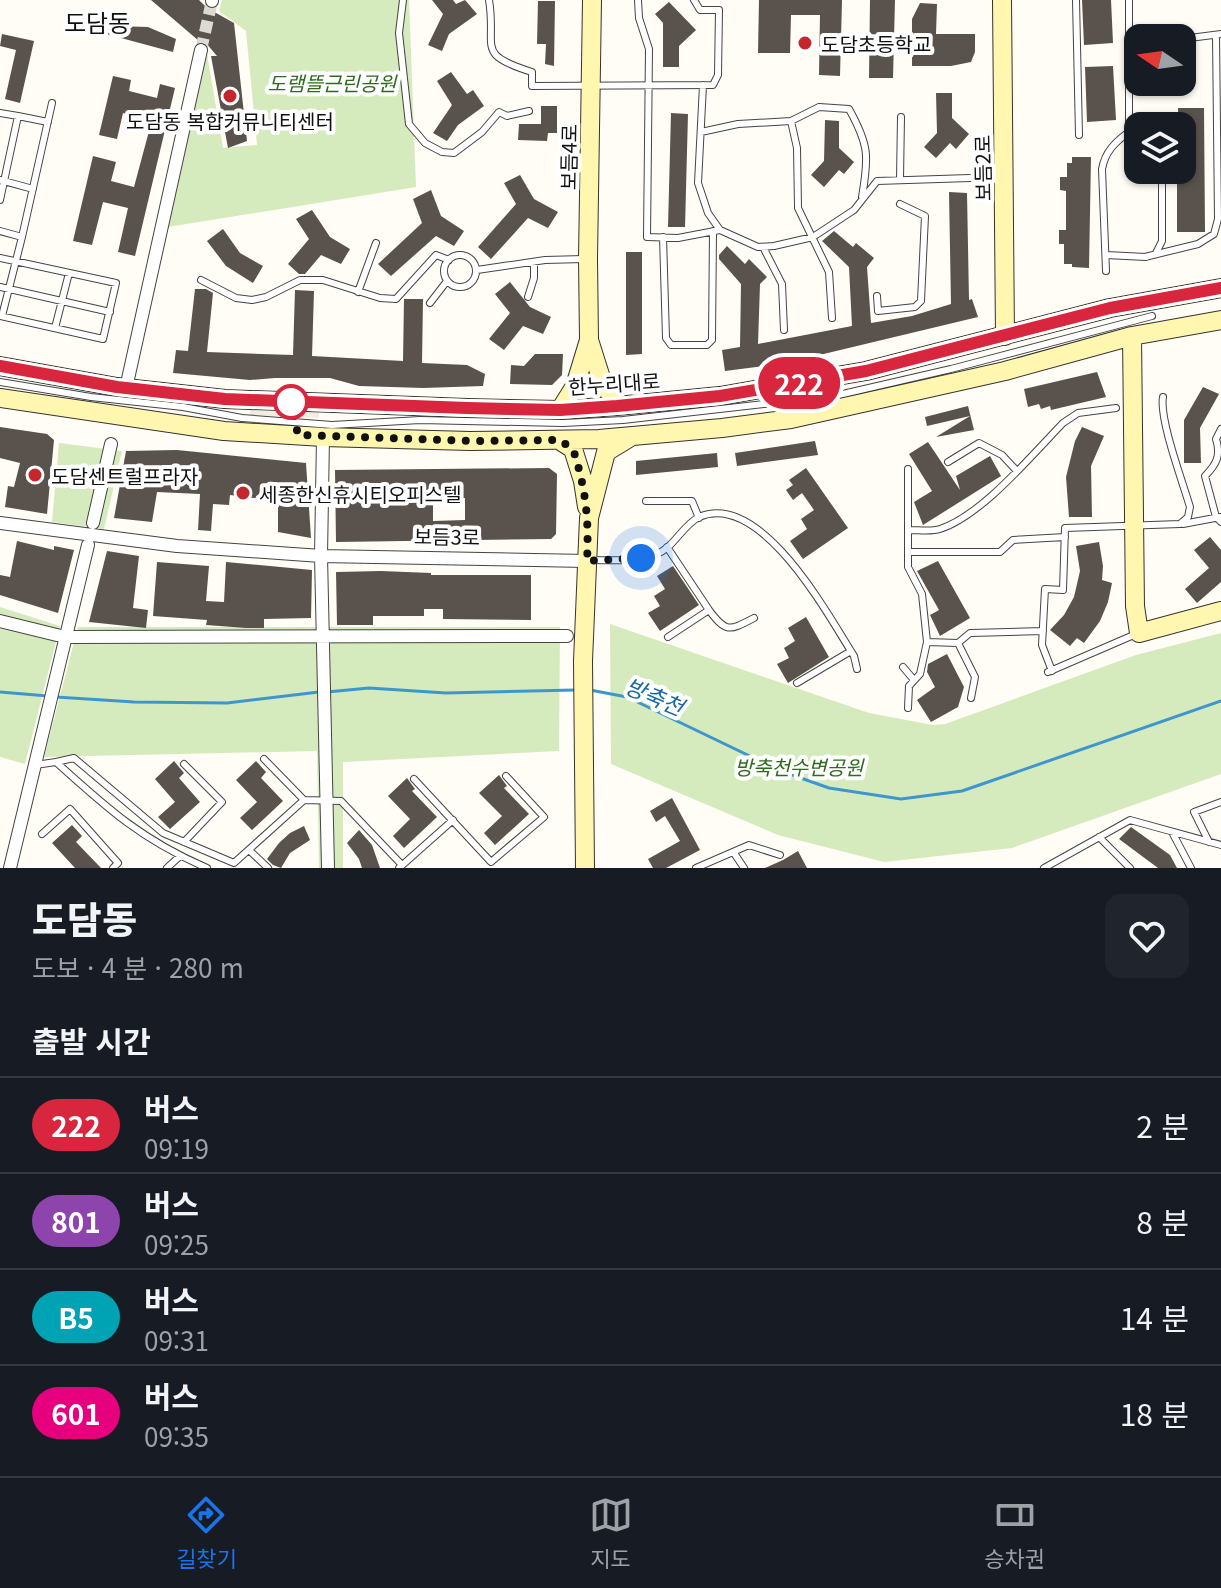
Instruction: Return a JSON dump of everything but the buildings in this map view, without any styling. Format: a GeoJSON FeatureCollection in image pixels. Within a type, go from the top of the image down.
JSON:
{"type":"FeatureCollection","features":[{"type":"Feature","properties":{"kind":"street","name":"보듬4로"},"geometry":{"type":"LineString","coordinates":[[589,340],[592,0]]}},
{"type":"Feature","properties":{"kind":"street","name":"보듬2로"},"geometry":{"type":"LineString","coordinates":[[1002,0],[1005,336]]}},
{"type":"Feature","properties":{"kind":"street"},"geometry":{"type":"LineString","coordinates":[[126,388],[201,50]]}},
{"type":"Feature","properties":{"kind":"street","name":"한누리대로"},"geometry":{"type":"LineString","coordinates":[[0,366],[126,388],[241,400],[560,410],[787,386],[866,371],[1110,308],[1221,288]]}},
{"type":"Feature","properties":{"kind":"street"},"geometry":{"type":"LineString","coordinates":[[0,398],[224,431],[470,441],[631,437],[791,419],[1005,371],[1132,336],[1221,320]]}},
{"type":"Feature","properties":{"kind":"street"},"geometry":{"type":"LineString","coordinates":[[1132,336],[1135,606],[1139,633],[1221,611]]}},
{"type":"Feature","properties":{"kind":"street"},"geometry":{"type":"LineString","coordinates":[[589,340],[601,378],[617,406]]}},
{"type":"Feature","properties":{"kind":"street"},"geometry":{"type":"LineString","coordinates":[[560,410],[575,386],[589,340]]}},
{"type":"Feature","properties":{"kind":"street"},"geometry":{"type":"LineString","coordinates":[[323,437],[321,556],[328,868]]}},
{"type":"Feature","properties":{"kind":"street"},"geometry":{"type":"LineString","coordinates":[[585,868],[583,661],[589,518],[606,452],[631,437]]}},
{"type":"Feature","properties":{"kind":"street"},"geometry":{"type":"LineString","coordinates":[[559,440],[573,449],[583,481],[589,518]]}},
{"type":"Feature","properties":{"kind":"street"},"geometry":{"type":"LineString","coordinates":[[93,523],[111,444]]}},
{"type":"Feature","properties":{"kind":"street","name":"보듬3로"},"geometry":{"type":"LineString","coordinates":[[0,523],[177,546],[321,556],[587,561]]}},
{"type":"Feature","properties":{"kind":"street"},"geometry":{"type":"LineString","coordinates":[[10,868],[88,545]]}},
{"type":"Feature","properties":{"kind":"street"},"geometry":{"type":"LineString","coordinates":[[0,621],[65,637],[567,636]]}},
{"type":"Feature","properties":{"kind":"lane"},"geometry":{"type":"LineString","coordinates":[[403,0],[399,33],[409,124],[425,143],[442,152],[454,153],[482,132],[499,112],[507,116],[529,111]]}},
{"type":"Feature","properties":{"kind":"lane"},"geometry":{"type":"LineString","coordinates":[[489,0],[489,44],[494,55],[505,64],[532,72],[532,86],[713,85],[718,75],[719,10],[700,10],[694,0]]}},
{"type":"Feature","properties":{"kind":"lane"},"geometry":{"type":"LineString","coordinates":[[638,0],[639,18],[649,49],[647,237],[678,238],[716,231],[763,247],[774,246],[813,237],[854,210],[877,181],[1004,177]]}},
{"type":"Feature","properties":{"kind":"lane"},"geometry":{"type":"LineString","coordinates":[[1076,0],[1079,135]]}},
{"type":"Feature","properties":{"kind":"lane"},"geometry":{"type":"LineString","coordinates":[[1129,0],[1129,24]]}},
{"type":"Feature","properties":{"kind":"lane"},"geometry":{"type":"LineString","coordinates":[[1106,255],[1145,257],[1198,244],[1214,234],[1219,203],[1218,34],[1196,37]]}},
{"type":"Feature","properties":{"kind":"lane"},"geometry":{"type":"LineString","coordinates":[[663,237],[666,338],[671,345],[707,345],[712,340],[716,231],[698,183],[703,85]]}},
{"type":"Feature","properties":{"kind":"lane"},"geometry":{"type":"LineString","coordinates":[[1106,271],[1102,169],[1104,158],[1116,142],[1129,132],[1129,96]]}},
{"type":"Feature","properties":{"kind":"lane"},"geometry":{"type":"LineString","coordinates":[[0,258],[15,261],[116,283],[103,339],[1,316],[4,288],[15,261],[22,237],[52,103]]}},
{"type":"Feature","properties":{"kind":"lane"},"geometry":{"type":"LineString","coordinates":[[701,132],[738,124],[791,121],[819,107],[849,109],[864,137],[867,168],[861,201]]}},
{"type":"Feature","properties":{"kind":"lane"},"geometry":{"type":"LineString","coordinates":[[0,113],[48,122]]}},
{"type":"Feature","properties":{"kind":"lane"},"geometry":{"type":"LineString","coordinates":[[0,200],[18,116]]}},
{"type":"Feature","properties":{"kind":"lane"},"geometry":{"type":"LineString","coordinates":[[900,179],[901,117]]}},
{"type":"Feature","properties":{"kind":"lane"},"geometry":{"type":"LineString","coordinates":[[791,121],[797,148],[798,208],[829,272],[832,318]]}},
{"type":"Feature","properties":{"kind":"lane"},"geometry":{"type":"LineString","coordinates":[[2,181],[33,189]]}},
{"type":"Feature","properties":{"kind":"lane"},"geometry":{"type":"LineString","coordinates":[[1145,257],[1158,253],[1162,241],[1162,184]]}},
{"type":"Feature","properties":{"kind":"lane"},"geometry":{"type":"LineString","coordinates":[[877,296],[878,311],[915,307],[921,301],[925,216],[900,204]]}},
{"type":"Feature","properties":{"kind":"lane"},"geometry":{"type":"LineString","coordinates":[[0,231],[22,237]]}},
{"type":"Feature","properties":{"kind":"lane"},"geometry":{"type":"LineString","coordinates":[[358,292],[376,243]]}},
{"type":"Feature","properties":{"kind":"lane"},"geometry":{"type":"LineString","coordinates":[[763,247],[782,284],[784,330]]}},
{"type":"Feature","properties":{"kind":"lane"},"geometry":{"type":"LineString","coordinates":[[201,280],[236,298],[266,297],[300,280],[334,282],[358,292],[396,299],[436,255],[449,260]]}},
{"type":"Feature","properties":{"kind":"lane"},"geometry":{"type":"LineString","coordinates":[[457,255],[468,256],[477,270],[474,280],[466,287],[456,287],[447,281],[444,271],[449,260],[457,255]]}},
{"type":"Feature","properties":{"kind":"lane"},"geometry":{"type":"LineString","coordinates":[[477,270],[588,259]]}},
{"type":"Feature","properties":{"kind":"lane"},"geometry":{"type":"LineString","coordinates":[[528,297],[534,278],[534,262]]}},
{"type":"Feature","properties":{"kind":"lane"},"geometry":{"type":"LineString","coordinates":[[55,328],[69,273]]}},
{"type":"Feature","properties":{"kind":"lane"},"geometry":{"type":"LineString","coordinates":[[430,303],[447,281]]}},
{"type":"Feature","properties":{"kind":"lane"},"geometry":{"type":"LineString","coordinates":[[4,288],[110,312]]}},
{"type":"Feature","properties":{"kind":"lane"},"geometry":{"type":"LineString","coordinates":[[0,382],[242,418],[332,425],[420,420],[563,423],[623,420],[834,396],[1152,316]]}},
{"type":"Feature","properties":{"kind":"lane"},"geometry":{"type":"LineString","coordinates":[[1163,397],[1165,421],[1190,507],[1188,517],[1180,524]]}},
{"type":"Feature","properties":{"kind":"lane"},"geometry":{"type":"LineString","coordinates":[[909,530],[937,530],[957,522],[987,501],[1063,423],[1078,413],[1116,408]]}},
{"type":"Feature","properties":{"kind":"lane"},"geometry":{"type":"LineString","coordinates":[[1139,633],[1050,672],[1042,645],[1045,589],[1063,590],[1065,528],[1180,524],[1219,518],[1205,476],[1216,465],[1220,450],[1216,439],[1221,429]]}},
{"type":"Feature","properties":{"kind":"lane"},"geometry":{"type":"LineString","coordinates":[[948,462],[979,443],[1002,455],[1016,470]]}},
{"type":"Feature","properties":{"kind":"lane"},"geometry":{"type":"LineString","coordinates":[[1033,454],[1039,463]]}},
{"type":"Feature","properties":{"kind":"lane"},"geometry":{"type":"LineString","coordinates":[[908,469],[908,567],[922,594],[927,642],[920,674],[909,686],[908,708]]}},
{"type":"Feature","properties":{"kind":"lane"},"geometry":{"type":"LineString","coordinates":[[646,501],[692,501],[699,518]]}},
{"type":"Feature","properties":{"kind":"lane"},"geometry":{"type":"LineString","coordinates":[[587,561],[654,555],[699,518],[730,516],[756,526],[805,582],[851,651],[857,669]]}},
{"type":"Feature","properties":{"kind":"lane"},"geometry":{"type":"LineString","coordinates":[[909,552],[1000,552],[1013,540],[1065,537]]}},
{"type":"Feature","properties":{"kind":"lane"},"geometry":{"type":"LineString","coordinates":[[667,547],[721,626],[728,629],[754,618]]}},
{"type":"Feature","properties":{"kind":"lane"},"geometry":{"type":"LineString","coordinates":[[668,637],[709,610]]}},
{"type":"Feature","properties":{"kind":"lane"},"geometry":{"type":"LineString","coordinates":[[927,642],[958,643],[970,633],[1043,631]]}},
{"type":"Feature","properties":{"kind":"lane"},"geometry":{"type":"LineString","coordinates":[[958,643],[975,677],[971,698]]}},
{"type":"Feature","properties":{"kind":"lane"},"geometry":{"type":"LineString","coordinates":[[797,683],[851,651]]}},
{"type":"Feature","properties":{"kind":"lane"},"geometry":{"type":"LineString","coordinates":[[903,667],[914,680]]}},
{"type":"Feature","properties":{"kind":"lane"},"geometry":{"type":"LineString","coordinates":[[35,765],[74,758],[163,833],[234,863],[304,800]]}},
{"type":"Feature","properties":{"kind":"lane"},"geometry":{"type":"LineString","coordinates":[[264,759],[304,800],[341,801],[400,866],[453,820]]}},
{"type":"Feature","properties":{"kind":"lane"},"geometry":{"type":"LineString","coordinates":[[56,762],[124,822],[158,845],[207,868]]}},
{"type":"Feature","properties":{"kind":"lane"},"geometry":{"type":"LineString","coordinates":[[184,764],[222,802],[184,842]]}},
{"type":"Feature","properties":{"kind":"lane"},"geometry":{"type":"LineString","coordinates":[[414,779],[490,865],[544,817],[506,776]]}},
{"type":"Feature","properties":{"kind":"lane"},"geometry":{"type":"LineString","coordinates":[[1209,842],[1194,812],[1221,802]]}},
{"type":"Feature","properties":{"kind":"lane"},"geometry":{"type":"LineString","coordinates":[[42,834],[70,809],[118,863],[113,868]]}},
{"type":"Feature","properties":{"kind":"lane"},"geometry":{"type":"LineString","coordinates":[[1044,868],[1130,820],[1221,846]]}},
{"type":"Feature","properties":{"kind":"lane"},"geometry":{"type":"LineString","coordinates":[[1171,831],[1191,868]]}},
{"type":"Feature","properties":{"kind":"lane"},"geometry":{"type":"LineString","coordinates":[[1099,837],[1130,868]]}},
{"type":"Feature","properties":{"kind":"lane"},"geometry":{"type":"LineString","coordinates":[[696,868],[749,845],[780,855]]}},
{"type":"Feature","properties":{"kind":"lane"},"geometry":{"type":"LineString","coordinates":[[249,850],[268,868]]}},
{"type":"Feature","properties":{"kind":"lane"},"geometry":{"type":"LineString","coordinates":[[734,853],[744,868]]}},
{"type":"Feature","properties":{"kind":"lane"},"geometry":{"type":"LineString","coordinates":[[167,868],[180,856]]}},
{"type":"Feature","properties":{"kind":"lane"},"geometry":{"type":"LineString","coordinates":[[10,868],[16,868]]}},
{"type":"Feature","properties":{"kind":"green space","name":"도램뜰근린공원"},"geometry":{"type":"Polygon","coordinates":[[[222,0],[409,0],[416,187],[168,227],[207,54],[223,148],[257,145],[246,31],[219,11],[222,0]]]}},
{"type":"Feature","properties":{"kind":"green space"},"geometry":{"type":"Polygon","coordinates":[[[59,443],[122,451],[104,529],[52,522],[59,443]]]}},
{"type":"Feature","properties":{"kind":"green space"},"geometry":{"type":"Polygon","coordinates":[[[0,607],[60,626],[25,764],[0,757],[0,607]]]}},
{"type":"Feature","properties":{"kind":"green space","name":"방축천수변공원"},"geometry":{"type":"Polygon","coordinates":[[[610,624],[869,713],[933,725],[945,724],[1136,655],[1221,633],[1221,774],[1012,848],[884,862],[778,835],[611,764],[610,624]]]}},
{"type":"Feature","properties":{"kind":"green space"},"geometry":{"type":"Polygon","coordinates":[[[78,627],[560,627],[559,751],[343,762],[343,868],[319,868],[317,751],[44,757],[78,627]]]}},
{"type":"Feature","properties":{"kind":"shaded area"},"geometry":{"type":"Polygon","coordinates":[[[250,409],[319,411],[319,418],[250,415],[250,409]]]}},
{"type":"Feature","properties":{"kind":"waterway","name":"방축천"},"geometry":{"type":"LineString","coordinates":[[327,692],[369,688],[446,693],[575,690]]}},
{"type":"Feature","properties":{"kind":"waterway","name":"방축천"},"geometry":{"type":"LineString","coordinates":[[590,690],[627,697],[781,771],[829,788],[901,799],[962,791],[1221,701]]}},
{"type":"Feature","properties":{"kind":"waterway","name":"방축천"},"geometry":{"type":"LineString","coordinates":[[0,692],[48,696]]}},
{"type":"Feature","properties":{"kind":"waterway","name":"방축천"},"geometry":{"type":"LineString","coordinates":[[56,697],[227,703],[319,692]]}},
{"type":"Feature","properties":{"kind":"tunnel"},"geometry":{"type":"LineString","coordinates":[[201,50],[212,1]]}},
{"type":"Feature","properties":{"kind":"bus line","name":"222"},"geometry":{"type":"LineString","coordinates":[[0,366],[117,387],[225,399],[560,410],[720,396],[787,386],[866,371],[1110,308],[1221,288]]}},
{"type":"Feature","properties":{"kind":"place","name":"도담초등학교"},"geometry":{"type":"Point","coordinates":[805,43]}},
{"type":"Feature","properties":{"kind":"place","name":"도담동 복합커뮤니티센터"},"geometry":{"type":"Point","coordinates":[230,96]}},
{"type":"Feature","properties":{"kind":"place","name":"도담센트럴프라자"},"geometry":{"type":"Point","coordinates":[35,475]}},
{"type":"Feature","properties":{"kind":"place","name":"세종한신휴시티오피스텔"},"geometry":{"type":"Point","coordinates":[243,493]}},
{"type":"Feature","properties":{"kind":"district","name":"도담동"},"geometry":{"type":"Point","coordinates":[97,21]}},
{"type":"Feature","properties":{"kind":"route"},"geometry":{"type":"LineString","coordinates":[[291,402],[298,435],[470,441],[559,440],[573,449],[583,481],[589,518],[587,561],[641,558]]}}]}
